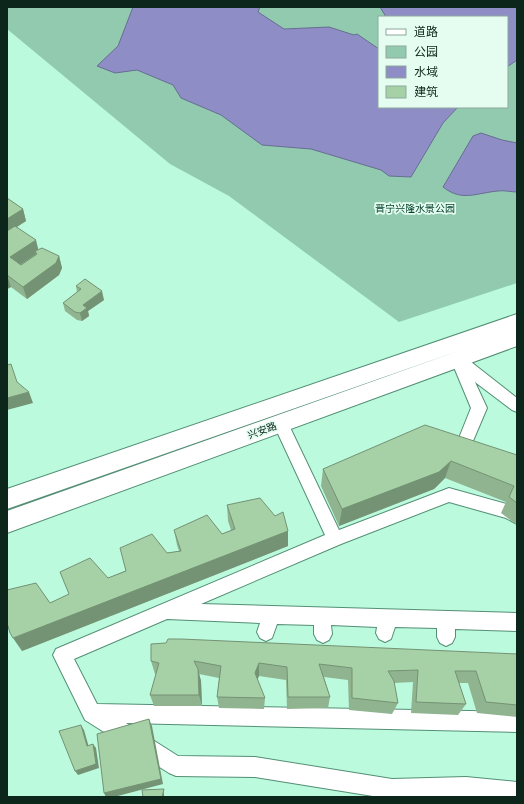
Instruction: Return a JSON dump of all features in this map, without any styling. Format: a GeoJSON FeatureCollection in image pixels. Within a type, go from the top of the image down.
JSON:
{"type":"FeatureCollection","features":[{"type":"Feature","properties":{"kind":"main road","name":"兴安路"},"geometry":{"type":"LineString","coordinates":[[7,499],[517,322]]}},
{"type":"Feature","properties":{"kind":"main road","name":"兴安路"},"geometry":{"type":"LineString","coordinates":[[7,522],[517,338]]}},
{"type":"Feature","properties":{"kind":"street"},"geometry":{"type":"LineString","coordinates":[[458,360],[517,406]]}},
{"type":"Feature","properties":{"kind":"street"},"geometry":{"type":"LineString","coordinates":[[458,360],[479,408],[465,443]]}},
{"type":"Feature","properties":{"kind":"street"},"geometry":{"type":"LineString","coordinates":[[281,423],[335,539]]}},
{"type":"Feature","properties":{"kind":"street"},"geometry":{"type":"LineString","coordinates":[[517,517],[511,512],[449,495],[335,539],[62,655],[92,713],[176,766],[255,767],[392,789],[466,788],[517,792]]}},
{"type":"Feature","properties":{"kind":"street"},"geometry":{"type":"LineString","coordinates":[[165,611],[322,616],[386,626],[446,628],[517,622]]}},
{"type":"Feature","properties":{"kind":"street"},"geometry":{"type":"LineString","coordinates":[[266,632],[271,615]]}},
{"type":"Feature","properties":{"kind":"street"},"geometry":{"type":"LineString","coordinates":[[322,616],[323,634]]}},
{"type":"Feature","properties":{"kind":"street"},"geometry":{"type":"LineString","coordinates":[[92,713],[517,722]]}},
{"type":"Feature","properties":{"kind":"green space","name":"晋宁兴隆水景公园"},"geometry":{"type":"Polygon","coordinates":[[[7,7],[517,7],[517,283],[399,322],[229,196],[170,164],[7,29],[7,7]]]}},
{"type":"Feature","properties":{"kind":"water"},"geometry":{"type":"Polygon","coordinates":[[[133,7],[260,7],[258,12],[284,29],[329,27],[354,35],[357,34],[378,48],[378,108],[457,108],[443,123],[411,177],[389,176],[381,170],[311,149],[262,145],[221,115],[181,98],[173,85],[137,70],[115,73],[97,66],[118,46],[133,7]]]}},
{"type":"Feature","properties":{"kind":"water"},"geometry":{"type":"Polygon","coordinates":[[[380,7],[517,7],[517,60],[508,66],[508,16],[385,16],[380,7]]]}},
{"type":"Feature","properties":{"kind":"water"},"geometry":{"type":"Polygon","coordinates":[[[481,133],[517,143],[517,192],[500,191],[476,195],[463,195],[450,192],[443,187],[473,136],[481,133]]]}},
{"type":"Feature","properties":{"kind":"building"},"geometry":{"type":"Polygon","coordinates":[[[7,198],[23,209],[7,219],[7,198]]]}},
{"type":"Feature","properties":{"kind":"building"},"geometry":{"type":"Polygon","coordinates":[[[15,226],[36,240],[10,257],[21,265],[37,254],[35,251],[42,248],[59,256],[56,263],[23,287],[7,275],[7,231],[15,226]]]}},
{"type":"Feature","properties":{"kind":"building"},"geometry":{"type":"Polygon","coordinates":[[[85,279],[102,291],[83,305],[87,308],[80,313],[75,312],[63,303],[81,289],[76,286],[85,279]]]}},
{"type":"Feature","properties":{"kind":"building"},"geometry":{"type":"Polygon","coordinates":[[[11,364],[17,382],[29,392],[7,398],[7,365],[11,364]]]}},
{"type":"Feature","properties":{"kind":"building"},"geometry":{"type":"Polygon","coordinates":[[[425,425],[517,455],[517,503],[509,497],[514,486],[451,461],[439,472],[342,509],[323,469],[425,425]]]}},
{"type":"Feature","properties":{"kind":"building"},"geometry":{"type":"Polygon","coordinates":[[[260,498],[275,516],[283,512],[288,531],[13,638],[10,633],[7,623],[7,590],[36,583],[50,603],[69,594],[60,572],[90,558],[108,578],[126,571],[120,548],[152,534],[167,553],[181,551],[174,530],[207,515],[222,534],[235,529],[227,505],[260,498]]]}},
{"type":"Feature","properties":{"kind":"building"},"geometry":{"type":"Polygon","coordinates":[[[168,639],[517,654],[517,705],[486,702],[476,671],[455,671],[466,704],[416,702],[418,670],[388,671],[394,681],[398,703],[352,698],[352,668],[319,664],[330,697],[288,697],[287,667],[259,663],[255,673],[265,698],[217,697],[221,666],[194,661],[198,669],[199,695],[150,695],[159,663],[151,661],[151,644],[166,643],[168,639]]]}},
{"type":"Feature","properties":{"kind":"building"},"geometry":{"type":"Polygon","coordinates":[[[149,719],[161,779],[104,793],[97,734],[149,719]]]}},
{"type":"Feature","properties":{"kind":"building"},"geometry":{"type":"Polygon","coordinates":[[[81,725],[87,746],[93,744],[96,764],[75,771],[59,731],[81,725]]]}},
{"type":"Feature","properties":{"kind":"building"},"geometry":{"type":"Polygon","coordinates":[[[164,789],[162,797],[143,797],[142,790],[164,789]]]}}]}
